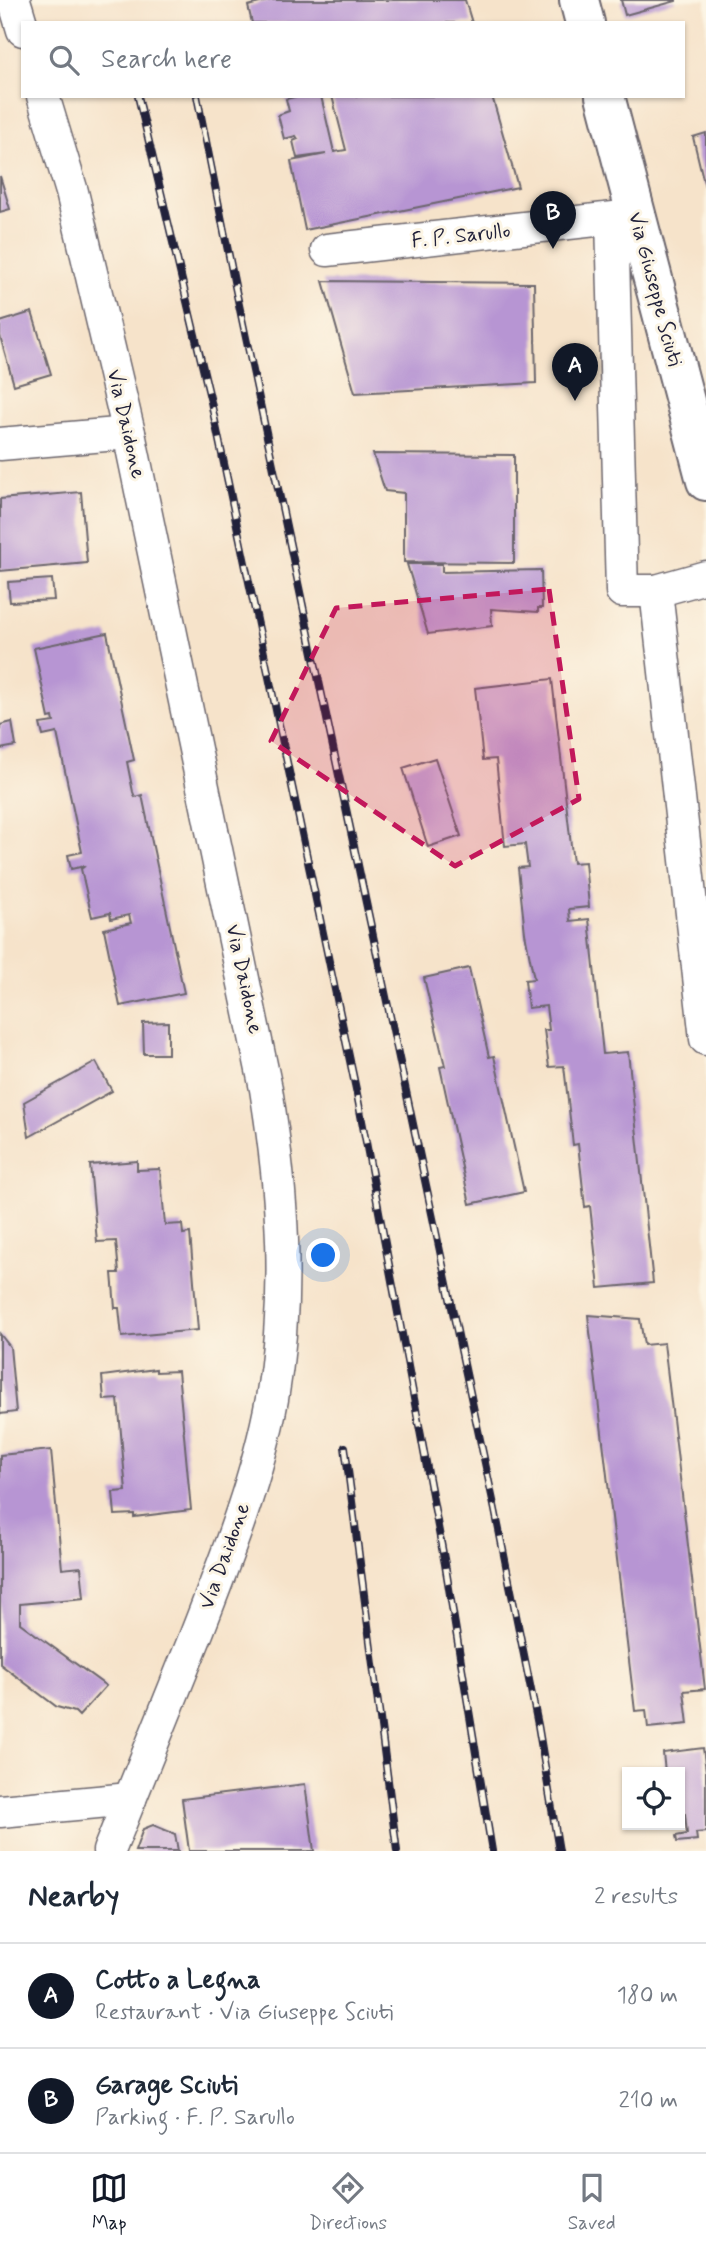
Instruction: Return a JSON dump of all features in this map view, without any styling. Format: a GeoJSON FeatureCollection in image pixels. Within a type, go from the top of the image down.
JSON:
{"type":"FeatureCollection","features":[{"type":"Feature","properties":{"kind":"street"},"geometry":{"type":"LineString","coordinates":[[13,0],[21,24]]}},
{"type":"Feature","properties":{"kind":"street"},"geometry":{"type":"LineString","coordinates":[[579,0],[584,21]]}},
{"type":"Feature","properties":{"kind":"street","name":"Via Daidone"},"geometry":{"type":"LineString","coordinates":[[44,98],[72,192],[130,433],[266,1089],[278,1161],[283,1217],[279,1333],[272,1397],[261,1450],[243,1513],[109,1851]]}},
{"type":"Feature","properties":{"kind":"street","name":"Via Giuseppe Sciuti"},"geometry":{"type":"LineString","coordinates":[[605,98],[624,217],[706,481]]}},
{"type":"Feature","properties":{"kind":"street"},"geometry":{"type":"LineString","coordinates":[[624,217],[622,591],[656,590],[706,578]]}},
{"type":"Feature","properties":{"kind":"street","name":"F. P. Sarullo"},"geometry":{"type":"LineString","coordinates":[[327,250],[624,217]]}},
{"type":"Feature","properties":{"kind":"street"},"geometry":{"type":"LineString","coordinates":[[0,444],[130,433]]}},
{"type":"Feature","properties":{"kind":"street"},"geometry":{"type":"LineString","coordinates":[[656,590],[706,1039]]}},
{"type":"Feature","properties":{"kind":"street"},"geometry":{"type":"LineString","coordinates":[[0,1811],[130,1799]]}},
{"type":"Feature","properties":{"kind":"highlighted area"},"geometry":{"type":"Polygon","coordinates":[[[549,589],[579,799],[455,866],[271,741],[336,608],[549,589]]]}},
{"type":"Feature","properties":{"kind":"building"},"geometry":{"type":"Polygon","coordinates":[[[271,0],[465,0],[471,21],[252,21],[248,6],[271,0]]]}},
{"type":"Feature","properties":{"kind":"building"},"geometry":{"type":"Polygon","coordinates":[[[621,0],[676,0],[676,1],[625,15],[621,0]]]}},
{"type":"Feature","properties":{"kind":"building"},"geometry":{"type":"Polygon","coordinates":[[[321,98],[334,152],[346,150],[333,98],[493,98],[518,187],[305,230],[291,161],[326,154],[297,158],[293,141],[298,139],[296,136],[284,139],[278,115],[289,111],[286,99],[321,98]]]}},
{"type":"Feature","properties":{"kind":"building"},"geometry":{"type":"Polygon","coordinates":[[[706,133],[706,187],[705,187],[693,137],[706,133]]]}},
{"type":"Feature","properties":{"kind":"building"},"geometry":{"type":"Polygon","coordinates":[[[0,176],[10,209],[0,212],[0,176]]]}},
{"type":"Feature","properties":{"kind":"building"},"geometry":{"type":"Polygon","coordinates":[[[323,281],[534,283],[536,383],[355,393],[323,281]]]}},
{"type":"Feature","properties":{"kind":"building"},"geometry":{"type":"Polygon","coordinates":[[[32,312],[51,374],[14,385],[0,336],[0,322],[32,312]]]}},
{"type":"Feature","properties":{"kind":"building"},"geometry":{"type":"Polygon","coordinates":[[[373,454],[514,455],[514,563],[404,562],[404,493],[385,491],[373,454]]]}},
{"type":"Feature","properties":{"kind":"building"},"geometry":{"type":"Polygon","coordinates":[[[81,492],[87,563],[0,571],[0,499],[81,492]]]}},
{"type":"Feature","properties":{"kind":"building"},"geometry":{"type":"Polygon","coordinates":[[[407,564],[442,564],[442,572],[541,570],[542,608],[538,608],[538,612],[491,609],[492,626],[428,634],[407,564]]]}},
{"type":"Feature","properties":{"kind":"building"},"geometry":{"type":"Polygon","coordinates":[[[52,579],[54,600],[10,602],[8,582],[52,579]]]}},
{"type":"Feature","properties":{"kind":"building"},"geometry":{"type":"Polygon","coordinates":[[[107,633],[134,760],[127,762],[133,792],[135,797],[142,795],[184,993],[120,1006],[104,929],[131,923],[129,915],[111,919],[110,913],[92,917],[81,869],[85,866],[71,869],[68,855],[82,852],[57,733],[43,736],[40,724],[54,722],[53,717],[49,718],[34,648],[107,633]]]}},
{"type":"Feature","properties":{"kind":"building"},"geometry":{"type":"Polygon","coordinates":[[[552,679],[573,863],[585,862],[589,907],[569,909],[570,921],[589,919],[603,1054],[628,1052],[653,1283],[599,1288],[590,1206],[585,1207],[578,1144],[573,1145],[564,1066],[549,1067],[544,1030],[549,1030],[546,1006],[528,1008],[525,980],[534,979],[525,933],[518,868],[528,867],[525,844],[505,846],[496,759],[483,760],[475,688],[552,679]]]}},
{"type":"Feature","properties":{"kind":"building"},"geometry":{"type":"Polygon","coordinates":[[[12,722],[16,746],[0,749],[0,725],[12,722]]]}},
{"type":"Feature","properties":{"kind":"building"},"geometry":{"type":"Polygon","coordinates":[[[435,758],[461,836],[428,847],[403,768],[435,758]]]}},
{"type":"Feature","properties":{"kind":"building"},"geometry":{"type":"Polygon","coordinates":[[[469,968],[489,1057],[494,1056],[524,1192],[470,1204],[440,1067],[445,1066],[424,978],[469,968]]]}},
{"type":"Feature","properties":{"kind":"building"},"geometry":{"type":"Polygon","coordinates":[[[168,1022],[168,1054],[144,1054],[143,1023],[168,1022]]]}},
{"type":"Feature","properties":{"kind":"building"},"geometry":{"type":"Polygon","coordinates":[[[96,1062],[112,1091],[29,1137],[24,1102],[96,1062]]]}},
{"type":"Feature","properties":{"kind":"building"},"geometry":{"type":"Polygon","coordinates":[[[137,1161],[137,1170],[160,1169],[165,1225],[182,1224],[183,1234],[190,1233],[198,1330],[122,1337],[119,1308],[115,1308],[112,1273],[119,1273],[116,1241],[97,1242],[90,1165],[137,1161]]]}},
{"type":"Feature","properties":{"kind":"building"},"geometry":{"type":"Polygon","coordinates":[[[588,1315],[640,1319],[644,1345],[664,1343],[705,1689],[684,1691],[688,1724],[648,1728],[646,1710],[635,1711],[588,1315]]]}},
{"type":"Feature","properties":{"kind":"building"},"geometry":{"type":"Polygon","coordinates":[[[0,1334],[10,1347],[16,1412],[0,1414],[0,1334]]]}},
{"type":"Feature","properties":{"kind":"building"},"geometry":{"type":"Polygon","coordinates":[[[156,1369],[156,1372],[178,1371],[191,1510],[134,1517],[134,1514],[115,1515],[113,1492],[126,1491],[118,1399],[104,1400],[102,1376],[156,1369]]]}},
{"type":"Feature","properties":{"kind":"building"},"geometry":{"type":"Polygon","coordinates":[[[51,1450],[62,1569],[81,1567],[84,1598],[20,1604],[20,1623],[106,1686],[79,1716],[75,1712],[57,1707],[0,1664],[0,1455],[51,1450]]]}},
{"type":"Feature","properties":{"kind":"building"},"geometry":{"type":"Polygon","coordinates":[[[703,1748],[706,1771],[706,1832],[696,1833],[697,1840],[677,1842],[676,1836],[687,1834],[685,1767],[664,1767],[663,1753],[703,1748]]]}},
{"type":"Feature","properties":{"kind":"building"},"geometry":{"type":"Polygon","coordinates":[[[305,1784],[314,1851],[189,1851],[182,1799],[305,1784]]]}},
{"type":"Feature","properties":{"kind":"building"},"geometry":{"type":"Polygon","coordinates":[[[153,1825],[175,1834],[178,1851],[135,1851],[143,1829],[153,1825]]]}},
{"type":"Feature","properties":{"kind":"railway"},"geometry":{"type":"LineString","coordinates":[[138,98],[211,402],[357,1094],[445,1564],[492,1851]]}},
{"type":"Feature","properties":{"kind":"railway"},"geometry":{"type":"LineString","coordinates":[[197,98],[495,1510],[538,1725],[559,1851]]}},
{"type":"Feature","properties":{"kind":"railway"},"geometry":{"type":"LineString","coordinates":[[345,1447],[397,1851]]}},
{"type":"Feature","properties":{"kind":"place","name":"Garage Sciuti"},"geometry":{"type":"Point","coordinates":[553,249]}},
{"type":"Feature","properties":{"kind":"place","name":"Cotto a Legna"},"geometry":{"type":"Point","coordinates":[575,401]}}]}
